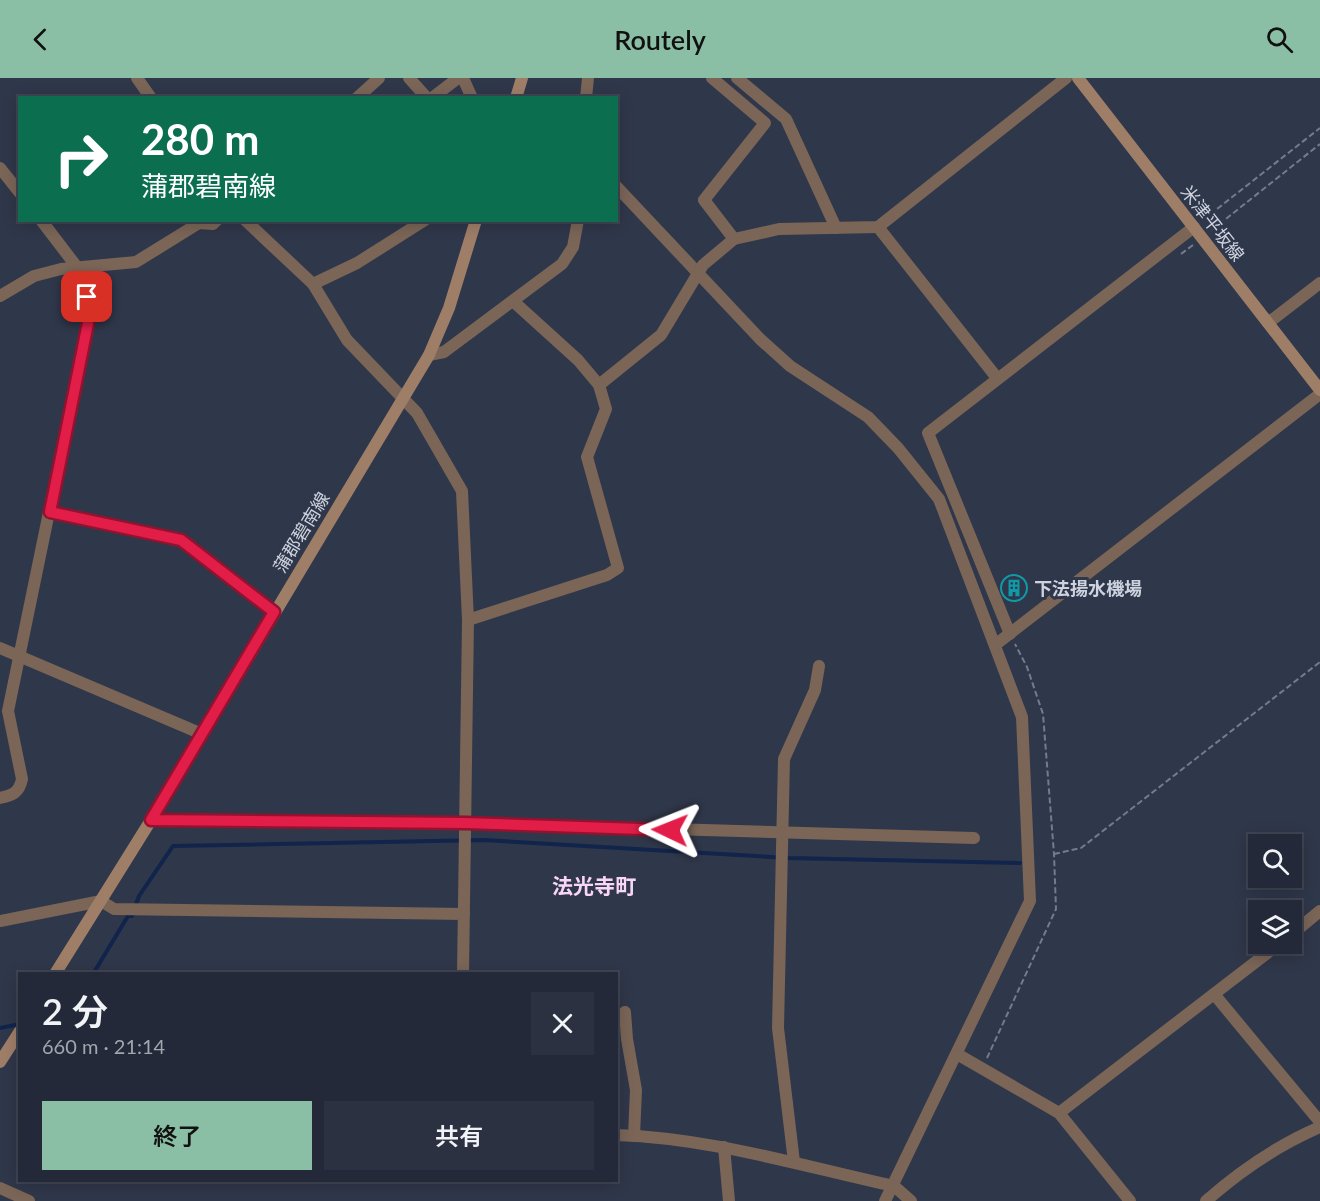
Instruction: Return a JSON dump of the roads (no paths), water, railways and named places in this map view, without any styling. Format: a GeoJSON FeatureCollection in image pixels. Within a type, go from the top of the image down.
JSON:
{"type":"FeatureCollection","features":[{"type":"Feature","properties":{"kind":"main road"},"geometry":{"type":"LineString","coordinates":[[517,96],[522,78]]}},
{"type":"Feature","properties":{"kind":"main road","name":"米津平坂線"},"geometry":{"type":"LineString","coordinates":[[1078,78],[1320,392]]}},
{"type":"Feature","properties":{"kind":"main road","name":"蒲郡碧南線"},"geometry":{"type":"LineString","coordinates":[[56,972],[151,820],[429,355],[448,308],[475,222]]}},
{"type":"Feature","properties":{"kind":"main road"},"geometry":{"type":"LineString","coordinates":[[0,1062],[18,1034]]}},
{"type":"Feature","properties":{"kind":"street"},"geometry":{"type":"LineString","coordinates":[[137,78],[150,96]]}},
{"type":"Feature","properties":{"kind":"street"},"geometry":{"type":"LineString","coordinates":[[359,96],[379,78]]}},
{"type":"Feature","properties":{"kind":"street"},"geometry":{"type":"LineString","coordinates":[[410,78],[425,96]]}},
{"type":"Feature","properties":{"kind":"street"},"geometry":{"type":"LineString","coordinates":[[435,96],[458,78]]}},
{"type":"Feature","properties":{"kind":"street"},"geometry":{"type":"LineString","coordinates":[[463,78],[471,96]]}},
{"type":"Feature","properties":{"kind":"street"},"geometry":{"type":"LineString","coordinates":[[586,96],[588,78]]}},
{"type":"Feature","properties":{"kind":"street"},"geometry":{"type":"LineString","coordinates":[[712,78],[765,123],[704,200],[731,231],[734,239]]}},
{"type":"Feature","properties":{"kind":"street"},"geometry":{"type":"LineString","coordinates":[[737,78],[786,119],[836,228]]}},
{"type":"Feature","properties":{"kind":"street"},"geometry":{"type":"LineString","coordinates":[[599,386],[661,335],[703,265],[734,239],[779,229],[878,227],[1066,78]]}},
{"type":"Feature","properties":{"kind":"street"},"geometry":{"type":"LineString","coordinates":[[0,168],[18,190]]}},
{"type":"Feature","properties":{"kind":"street"},"geometry":{"type":"LineString","coordinates":[[618,188],[760,339],[790,366],[868,417],[898,448],[939,499],[1014,692],[1024,728],[1025,816],[1032,891],[1025,913],[885,1201]]}},
{"type":"Feature","properties":{"kind":"street"},"geometry":{"type":"LineString","coordinates":[[0,798],[13,795],[20,788],[22,779],[8,711],[88,323],[87,297],[79,269],[43,222]]}},
{"type":"Feature","properties":{"kind":"street"},"geometry":{"type":"LineString","coordinates":[[0,296],[34,276],[62,269],[136,262],[198,223],[213,224],[215,222]]}},
{"type":"Feature","properties":{"kind":"street"},"geometry":{"type":"LineString","coordinates":[[247,222],[313,284],[347,340],[417,413],[462,491],[468,620],[463,972]]}},
{"type":"Feature","properties":{"kind":"street"},"geometry":{"type":"LineString","coordinates":[[313,284],[357,263],[422,222]]}},
{"type":"Feature","properties":{"kind":"street"},"geometry":{"type":"LineString","coordinates":[[429,355],[444,352],[562,264],[573,247],[578,222]]}},
{"type":"Feature","properties":{"kind":"street"},"geometry":{"type":"LineString","coordinates":[[878,227],[997,378]]}},
{"type":"Feature","properties":{"kind":"street"},"geometry":{"type":"LineString","coordinates":[[1010,634],[928,433],[1194,227]]}},
{"type":"Feature","properties":{"kind":"street"},"geometry":{"type":"LineString","coordinates":[[1268,323],[1320,283]]}},
{"type":"Feature","properties":{"kind":"street"},"geometry":{"type":"LineString","coordinates":[[468,620],[607,575],[618,568],[587,457],[606,409],[599,386],[578,360],[514,302]]}},
{"type":"Feature","properties":{"kind":"street"},"geometry":{"type":"LineString","coordinates":[[995,645],[1320,392]]}},
{"type":"Feature","properties":{"kind":"street"},"geometry":{"type":"LineString","coordinates":[[50,512],[181,540],[274,612]]}},
{"type":"Feature","properties":{"kind":"street"},"geometry":{"type":"LineString","coordinates":[[0,648],[202,734]]}},
{"type":"Feature","properties":{"kind":"street"},"geometry":{"type":"LineString","coordinates":[[794,1162],[778,1028],[784,759],[815,690],[819,666]]}},
{"type":"Feature","properties":{"kind":"street"},"geometry":{"type":"LineString","coordinates":[[151,820],[466,823],[974,838]]}},
{"type":"Feature","properties":{"kind":"street"},"geometry":{"type":"LineString","coordinates":[[0,921],[101,901],[114,909],[464,914]]}},
{"type":"Feature","properties":{"kind":"street"},"geometry":{"type":"LineString","coordinates":[[1302,926],[1320,912]]}},
{"type":"Feature","properties":{"kind":"street"},"geometry":{"type":"LineString","coordinates":[[1059,1113],[1266,954]]}},
{"type":"Feature","properties":{"kind":"street"},"geometry":{"type":"LineString","coordinates":[[1214,994],[1320,1122]]}},
{"type":"Feature","properties":{"kind":"street"},"geometry":{"type":"LineString","coordinates":[[625,1012],[621,1031],[636,1090],[634,1136]]}},
{"type":"Feature","properties":{"kind":"street"},"geometry":{"type":"LineString","coordinates":[[957,1054],[1059,1113],[1130,1201]]}},
{"type":"Feature","properties":{"kind":"street"},"geometry":{"type":"LineString","coordinates":[[1206,1201],[1249,1164],[1296,1137],[1320,1127]]}},
{"type":"Feature","properties":{"kind":"street"},"geometry":{"type":"LineString","coordinates":[[618,1135],[724,1147],[794,1162],[894,1186],[911,1201]]}},
{"type":"Feature","properties":{"kind":"street"},"geometry":{"type":"LineString","coordinates":[[724,1147],[729,1201]]}},
{"type":"Feature","properties":{"kind":"street"},"geometry":{"type":"LineString","coordinates":[[0,1188],[29,1201]]}},
{"type":"Feature","properties":{"kind":"waterway"},"geometry":{"type":"LineString","coordinates":[[94,972],[128,916],[132,916],[139,896],[173,846],[484,840],[788,858],[1020,863]]}},
{"type":"Feature","properties":{"kind":"waterway"},"geometry":{"type":"LineString","coordinates":[[0,1028],[18,1024]]}},
{"type":"Feature","properties":{"kind":"place","name":"下法揚水機場"},"geometry":{"type":"Point","coordinates":[1014,588]}},
{"type":"Feature","properties":{"kind":"district","name":"法光寺町"},"geometry":{"type":"Point","coordinates":[594,885]}}]}
